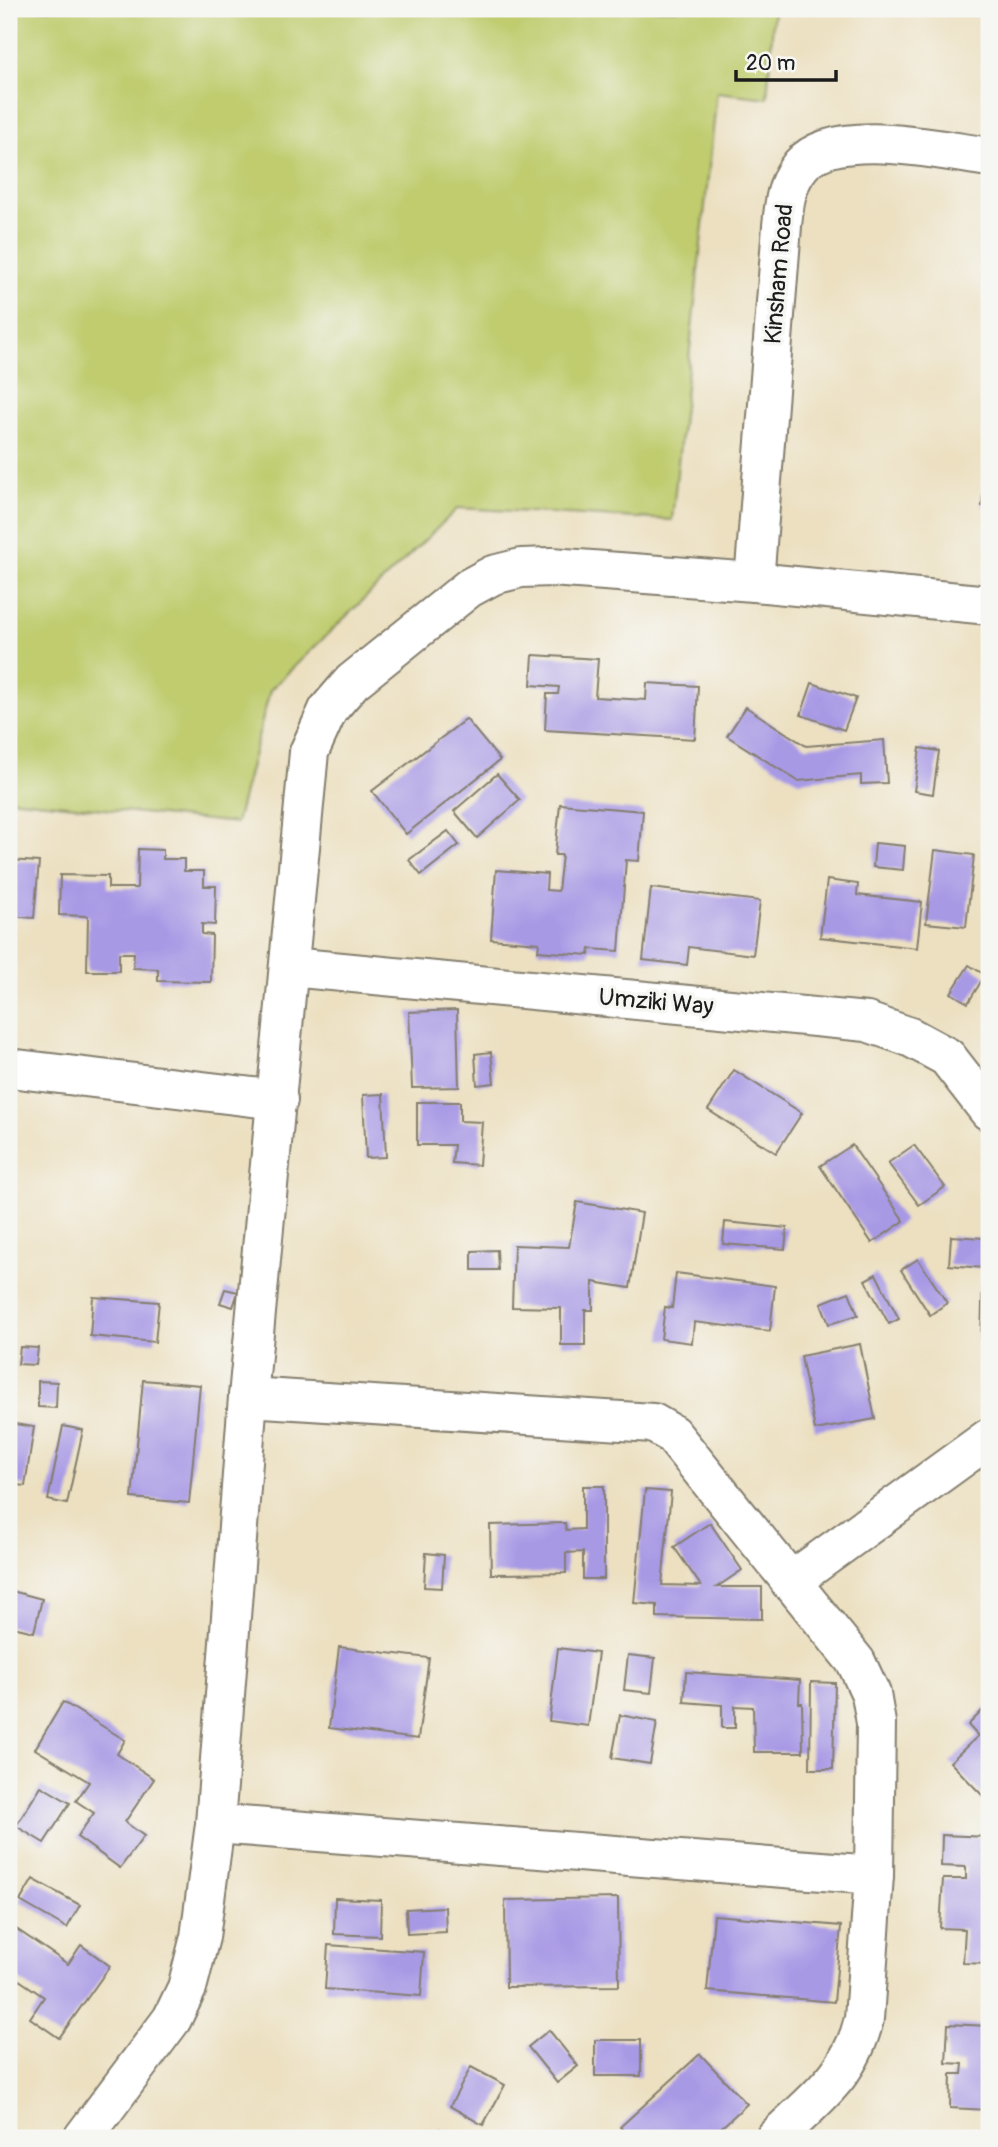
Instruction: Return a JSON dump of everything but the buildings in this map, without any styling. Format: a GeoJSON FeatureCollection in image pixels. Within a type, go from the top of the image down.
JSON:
{"type":"FeatureCollection","features":[{"type":"Feature","properties":{"kind":"street","name":"Kinsham Road"},"geometry":{"type":"LineString","coordinates":[[754,582],[787,188],[802,164],[821,152],[870,141],[989,157]]}},
{"type":"Feature","properties":{"kind":"street"},"geometry":{"type":"LineString","coordinates":[[83,2138],[172,2019],[187,1988],[201,1937],[215,1824],[248,1397],[309,752],[328,710],[352,682],[469,588],[493,575],[522,568],[551,567],[754,582],[989,605]]}},
{"type":"Feature","properties":{"kind":"street","name":"Umziki Way"},"geometry":{"type":"LineString","coordinates":[[290,967],[867,1022],[910,1037],[947,1057],[989,1111]]}},
{"type":"Feature","properties":{"kind":"street"},"geometry":{"type":"LineString","coordinates":[[9,1068],[278,1100]]}},
{"type":"Feature","properties":{"kind":"street"},"geometry":{"type":"LineString","coordinates":[[248,1397],[653,1423],[671,1434],[856,1662],[871,1694],[876,1723],[874,1875],[864,2019],[859,2040],[844,2070],[775,2138]]}},
{"type":"Feature","properties":{"kind":"street"},"geometry":{"type":"LineString","coordinates":[[790,1582],[989,1438]]}},
{"type":"Feature","properties":{"kind":"street"},"geometry":{"type":"LineString","coordinates":[[215,1824],[874,1875]]}},
{"type":"Feature","properties":{"kind":"green space"},"geometry":{"type":"Polygon","coordinates":[[[9,9],[774,9],[767,98],[717,92],[672,520],[458,508],[270,690],[236,823],[9,799],[9,9]]]}}]}
